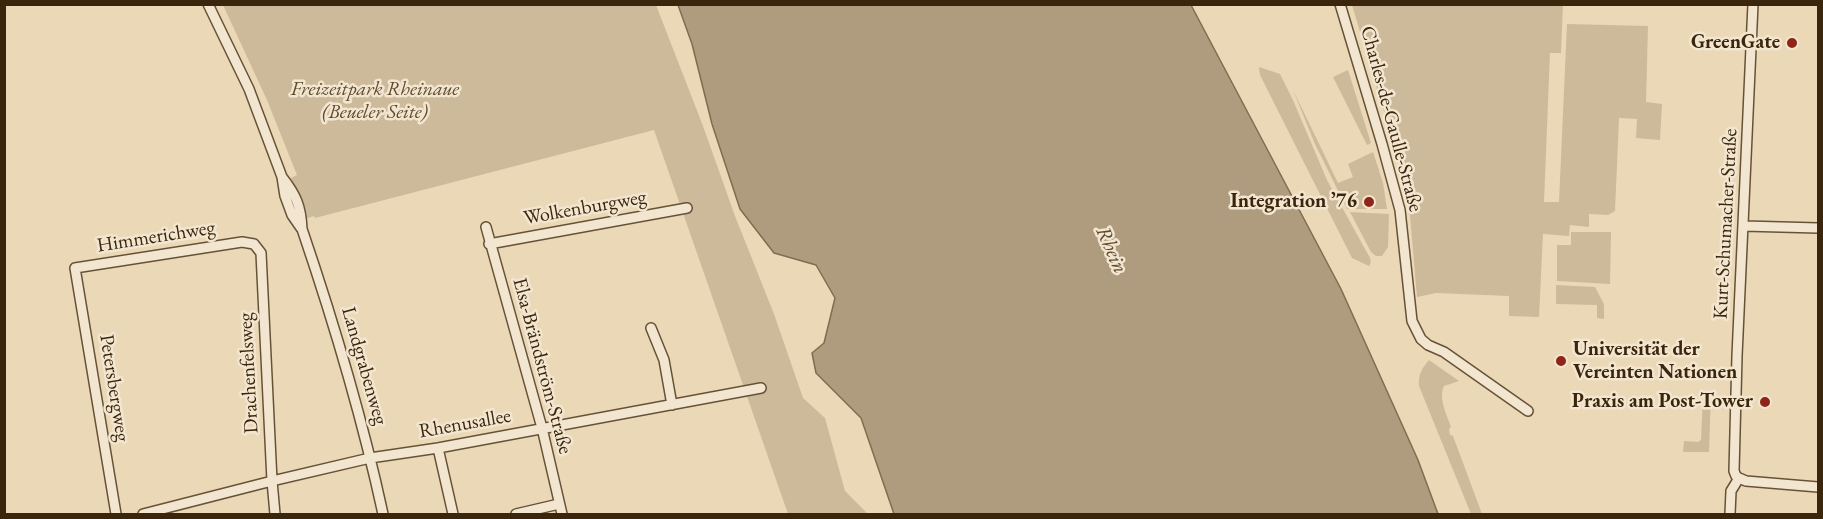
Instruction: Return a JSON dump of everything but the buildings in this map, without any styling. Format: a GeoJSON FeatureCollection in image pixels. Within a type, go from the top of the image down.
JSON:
{"type":"FeatureCollection","features":[{"type":"Feature","properties":{"kind":"street","name":"Landgrabenweg"},"geometry":{"type":"LineString","coordinates":[[208,4],[249,89],[282,177],[285,196],[292,215],[302,229],[343,353],[383,514]]}},
{"type":"Feature","properties":{"kind":"street","name":"Charles-de-Gaulle-Straße"},"geometry":{"type":"LineString","coordinates":[[1340,4],[1400,210],[1412,321],[1421,339],[1428,345],[1444,352],[1528,411]]}},
{"type":"Feature","properties":{"kind":"street","name":"Kurt-Schumacher-Straße"},"geometry":{"type":"LineString","coordinates":[[1739,478],[1736,476],[1734,466],[1753,4]]}},
{"type":"Feature","properties":{"kind":"street","name":"Wolkenburgweg"},"geometry":{"type":"LineString","coordinates":[[489,244],[687,208]]}},
{"type":"Feature","properties":{"kind":"street"},"geometry":{"type":"LineString","coordinates":[[1744,226],[1818,228]]}},
{"type":"Feature","properties":{"kind":"street","name":"Elsa-Brändström-Straße"},"geometry":{"type":"LineString","coordinates":[[486,228],[542,428],[562,514]]}},
{"type":"Feature","properties":{"kind":"street","name":"Himmerichweg"},"geometry":{"type":"LineString","coordinates":[[75,268],[242,242]]}},
{"type":"Feature","properties":{"kind":"street","name":"Drachenfelsweg"},"geometry":{"type":"LineString","coordinates":[[242,242],[254,244],[261,253],[275,514]]}},
{"type":"Feature","properties":{"kind":"street","name":"Petersbergweg"},"geometry":{"type":"LineString","coordinates":[[75,268],[116,514]]}},
{"type":"Feature","properties":{"kind":"street"},"geometry":{"type":"LineString","coordinates":[[651,328],[664,360],[672,405]]}},
{"type":"Feature","properties":{"kind":"street","name":"Rhenusallee"},"geometry":{"type":"LineString","coordinates":[[143,514],[370,458],[438,448],[760,388]]}},
{"type":"Feature","properties":{"kind":"street"},"geometry":{"type":"LineString","coordinates":[[438,448],[453,514]]}},
{"type":"Feature","properties":{"kind":"street"},"geometry":{"type":"LineString","coordinates":[[1730,514],[1731,491],[1739,478],[1746,481],[1818,487]]}},
{"type":"Feature","properties":{"kind":"street"},"geometry":{"type":"LineString","coordinates":[[516,514],[559,504]]}},
{"type":"Feature","properties":{"kind":"green space","name":"Freizeitpark Rheinaue (Beueler Seite)"},"geometry":{"type":"Polygon","coordinates":[[[223,5],[656,5],[774,314],[803,398],[825,418],[845,491],[868,514],[788,514],[654,130],[305,219],[291,178],[297,175],[267,100],[223,5]]]}},
{"type":"Feature","properties":{"kind":"green space"},"geometry":{"type":"Polygon","coordinates":[[[1352,5],[1563,5],[1561,53],[1550,53],[1544,202],[1559,202],[1567,24],[1648,26],[1646,102],[1662,104],[1660,140],[1636,138],[1637,119],[1619,118],[1615,211],[1608,215],[1589,214],[1589,227],[1570,225],[1569,236],[1543,234],[1539,317],[1509,316],[1509,296],[1436,293],[1417,297],[1409,204],[1404,178],[1352,5]]]}},
{"type":"Feature","properties":{"kind":"green space"},"geometry":{"type":"Polygon","coordinates":[[[1259,67],[1280,74],[1327,180],[1370,258],[1369,266],[1352,258],[1260,75],[1259,67]]]}},
{"type":"Feature","properties":{"kind":"green space"},"geometry":{"type":"Polygon","coordinates":[[[1348,70],[1371,143],[1367,145],[1333,77],[1348,70]]]}},
{"type":"Feature","properties":{"kind":"green space"},"geometry":{"type":"Polygon","coordinates":[[[1293,90],[1338,183],[1353,177],[1348,164],[1373,152],[1383,183],[1387,209],[1347,209],[1315,144],[1293,90]]]}},
{"type":"Feature","properties":{"kind":"green space"},"geometry":{"type":"Polygon","coordinates":[[[1350,212],[1389,214],[1388,247],[1382,256],[1376,256],[1371,252],[1350,212]]]}},
{"type":"Feature","properties":{"kind":"green space"},"geometry":{"type":"Polygon","coordinates":[[[1571,232],[1611,232],[1610,284],[1557,281],[1557,245],[1571,245],[1571,232]]]}},
{"type":"Feature","properties":{"kind":"green space"},"geometry":{"type":"Polygon","coordinates":[[[1556,285],[1595,287],[1604,304],[1604,319],[1597,318],[1597,305],[1556,304],[1556,285]]]}},
{"type":"Feature","properties":{"kind":"green space"},"geometry":{"type":"Polygon","coordinates":[[[1429,360],[1459,381],[1444,386],[1442,396],[1451,427],[1450,435],[1453,436],[1482,514],[1471,514],[1419,386],[1421,372],[1429,360]]]}},
{"type":"Feature","properties":{"kind":"green space"},"geometry":{"type":"Polygon","coordinates":[[[1706,392],[1711,392],[1709,452],[1683,452],[1684,441],[1698,442],[1701,440],[1703,396],[1706,392]]]}},
{"type":"Feature","properties":{"kind":"water","name":"Rhein"},"geometry":{"type":"Polygon","coordinates":[[[678,5],[1191,5],[1341,289],[1418,460],[1438,514],[894,514],[861,418],[816,373],[812,353],[824,343],[835,298],[816,265],[774,253],[740,209],[712,124],[692,44],[678,5]]]}},
{"type":"Feature","properties":{"kind":"place","name":"GreenGate"},"geometry":{"type":"Point","coordinates":[1792,43]}},
{"type":"Feature","properties":{"kind":"place","name":"Integration ʼ76"},"geometry":{"type":"Point","coordinates":[1369,202]}},
{"type":"Feature","properties":{"kind":"place","name":"Universität der Vereinten Nationen"},"geometry":{"type":"Point","coordinates":[1561,361]}},
{"type":"Feature","properties":{"kind":"place","name":"Praxis am Post-Tower"},"geometry":{"type":"Point","coordinates":[1765,402]}}]}
